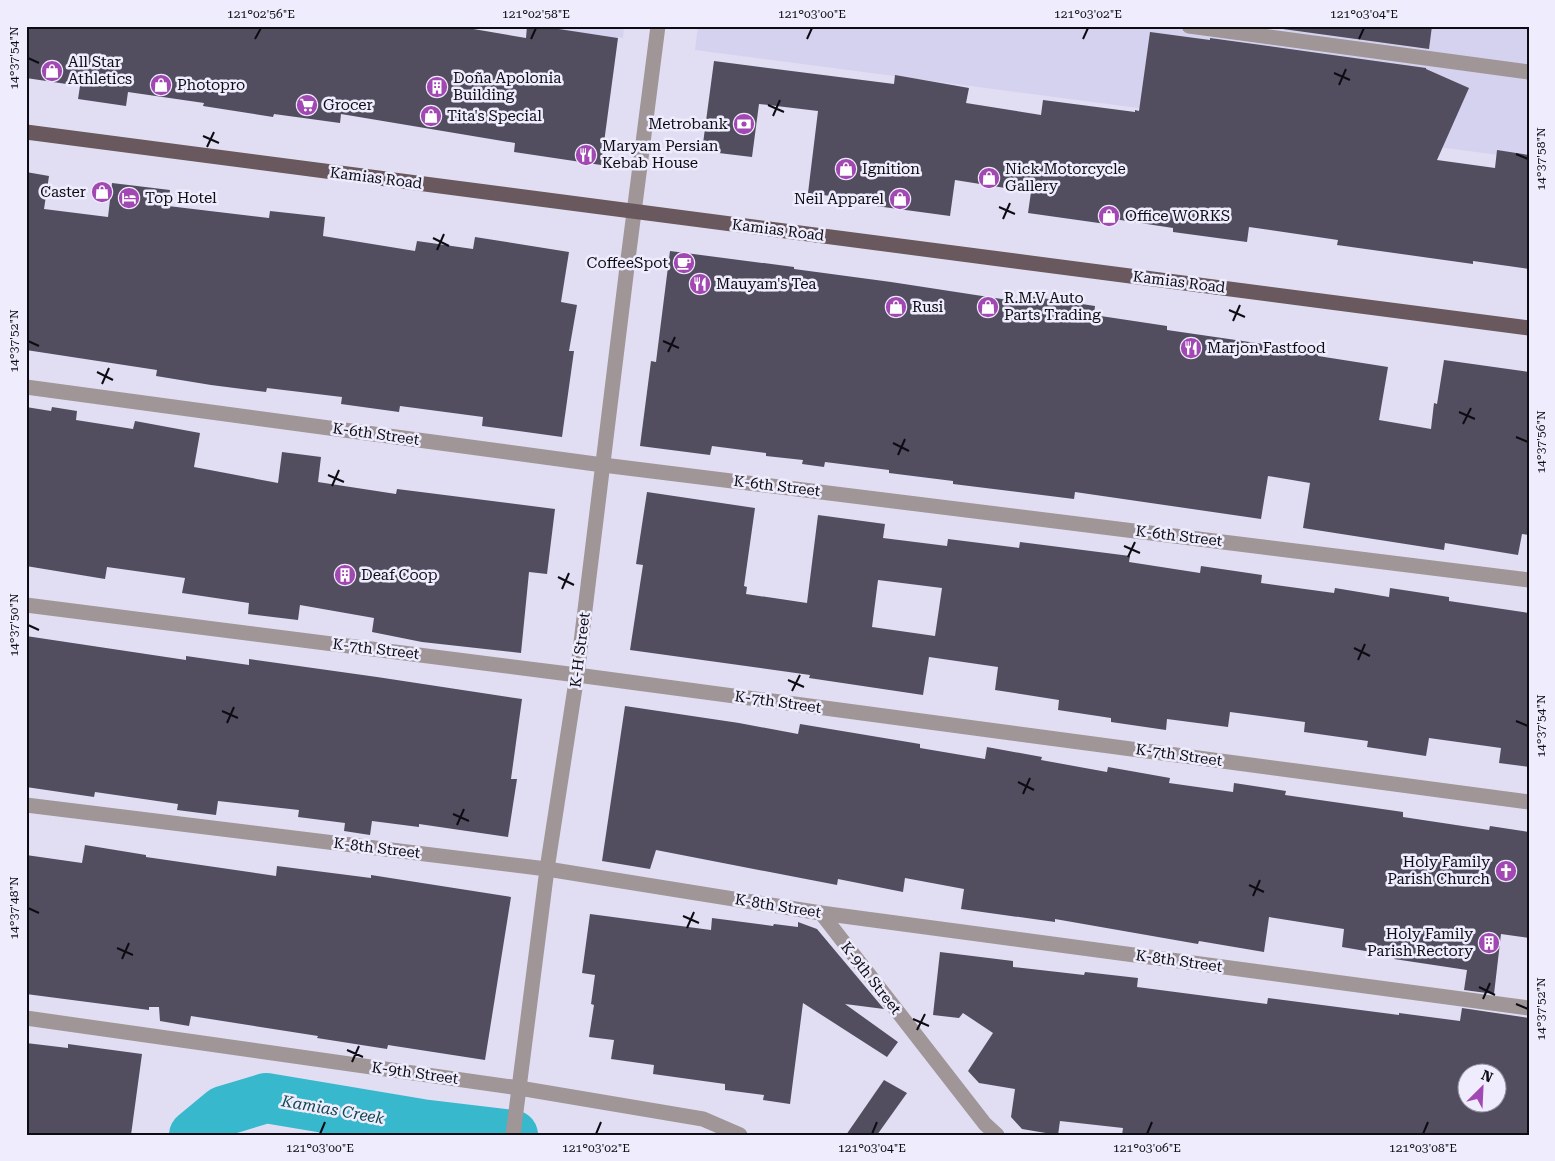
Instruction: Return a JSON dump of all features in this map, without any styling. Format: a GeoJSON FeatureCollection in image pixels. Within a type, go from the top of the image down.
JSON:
{"type":"FeatureCollection","features":[{"type":"Feature","properties":{"kind":"main road","name":"Kamias Road"},"geometry":{"type":"LineString","coordinates":[[26,132],[1529,328]]}},
{"type":"Feature","properties":{"kind":"street","name":"K-H Street"},"geometry":{"type":"LineString","coordinates":[[513,1135],[548,869],[577,675],[658,26]]}},
{"type":"Feature","properties":{"kind":"street"},"geometry":{"type":"LineString","coordinates":[[1190,26],[1529,72]]}},
{"type":"Feature","properties":{"kind":"street","name":"K-6th Street"},"geometry":{"type":"LineString","coordinates":[[26,387],[603,465],[1529,580]]}},
{"type":"Feature","properties":{"kind":"street","name":"K-7th Street"},"geometry":{"type":"LineString","coordinates":[[26,605],[577,675],[1529,802]]}},
{"type":"Feature","properties":{"kind":"street","name":"K-8th Street"},"geometry":{"type":"LineString","coordinates":[[26,805],[548,869],[821,913],[1529,1008]]}},
{"type":"Feature","properties":{"kind":"street","name":"K-9th Street"},"geometry":{"type":"LineString","coordinates":[[821,913],[984,1124],[997,1135]]}},
{"type":"Feature","properties":{"kind":"street","name":"K-9th Street"},"geometry":{"type":"LineString","coordinates":[[26,1018],[520,1088],[703,1119],[740,1135]]}},
{"type":"Feature","properties":{"kind":"shaded area"},"geometry":{"type":"Polygon","coordinates":[[[527,26],[624,26],[623,38],[527,26]]]}},
{"type":"Feature","properties":{"kind":"shaded area"},"geometry":{"type":"Polygon","coordinates":[[[698,26],[1529,26],[1529,159],[695,50],[698,26]]]}},
{"type":"Feature","properties":{"kind":"building"},"geometry":{"type":"Polygon","coordinates":[[[26,26],[456,26],[526,38],[527,26],[539,26],[618,38],[601,165],[514,152],[515,143],[341,114],[340,123],[274,114],[273,117],[203,106],[204,103],[128,92],[126,106],[78,99],[80,86],[26,78],[26,26]]]}},
{"type":"Feature","properties":{"kind":"building"},"geometry":{"type":"Polygon","coordinates":[[[1261,26],[1432,26],[1429,49],[1261,26]]]}},
{"type":"Feature","properties":{"kind":"building"},"geometry":{"type":"Polygon","coordinates":[[[1150,32],[1210,40],[1210,38],[1426,68],[1469,88],[1437,160],[1495,168],[1497,150],[1529,155],[1529,269],[1473,261],[1473,264],[1337,245],[1338,240],[1249,227],[1247,242],[1173,232],[1173,228],[1114,219],[1113,225],[1028,213],[1031,192],[955,180],[950,216],[876,206],[876,202],[808,193],[818,111],[759,104],[752,157],[702,151],[714,61],[894,84],[895,75],[969,88],[966,103],[1041,115],[1043,100],[1135,112],[1135,110],[1139,111],[1150,32]]]}},
{"type":"Feature","properties":{"kind":"building"},"geometry":{"type":"Polygon","coordinates":[[[26,172],[49,176],[44,209],[108,217],[112,183],[170,190],[168,206],[269,218],[270,211],[325,217],[323,236],[415,251],[417,241],[473,249],[475,237],[569,252],[561,302],[577,305],[569,351],[574,351],[562,437],[482,426],[483,417],[400,406],[399,412],[341,404],[342,397],[267,388],[266,392],[211,385],[156,376],[157,370],[26,350],[26,172]]]}},
{"type":"Feature","properties":{"kind":"building"},"geometry":{"type":"Polygon","coordinates":[[[670,251],[794,267],[794,269],[1021,302],[1022,295],[1095,306],[1094,315],[1167,326],[1167,330],[1318,352],[1318,356],[1388,367],[1379,420],[1431,429],[1434,403],[1437,404],[1444,360],[1529,372],[1529,535],[1522,534],[1518,555],[1445,543],[1444,550],[1303,528],[1310,483],[1268,476],[1261,519],[1075,492],[1074,499],[953,484],[953,481],[889,473],[889,470],[825,462],[824,467],[802,464],[803,460],[766,456],[766,453],[712,446],[710,455],[640,446],[651,361],[656,362],[670,251]]]}},
{"type":"Feature","properties":{"kind":"building"},"geometry":{"type":"Polygon","coordinates":[[[26,407],[51,411],[52,407],[77,411],[76,420],[133,429],[135,421],[200,433],[194,467],[278,483],[282,452],[321,457],[318,482],[396,494],[397,489],[555,509],[547,574],[529,572],[521,653],[422,642],[372,632],[374,618],[300,605],[298,620],[248,614],[249,603],[182,593],[185,578],[107,567],[105,579],[26,566],[26,407]]]}},
{"type":"Feature","properties":{"kind":"building"},"geometry":{"type":"Polygon","coordinates":[[[647,492],[755,508],[744,586],[747,587],[746,594],[807,603],[818,515],[885,524],[883,538],[947,546],[948,539],[1019,548],[1020,542],[1130,556],[1129,562],[1200,573],[1201,566],[1262,575],[1261,583],[1334,593],[1335,588],[1389,597],[1390,588],[1449,597],[1449,601],[1529,613],[1529,767],[1499,763],[1501,748],[1429,738],[1426,756],[1367,747],[1368,741],[1304,732],[1305,722],[1230,712],[1228,727],[1167,719],[1166,730],[1111,722],[1111,718],[1058,710],[1059,700],[995,690],[998,667],[929,657],[923,695],[809,678],[810,675],[630,650],[643,565],[636,564],[647,492]],[[878,580],[872,627],[935,636],[942,588],[878,580]]]}},
{"type":"Feature","properties":{"kind":"building"},"geometry":{"type":"Polygon","coordinates":[[[26,636],[186,660],[186,656],[249,665],[249,659],[522,699],[511,779],[517,779],[508,837],[419,824],[419,827],[372,821],[370,835],[344,831],[345,823],[298,817],[299,810],[218,801],[216,815],[177,810],[178,804],[95,792],[94,797],[26,787],[26,636]]]}},
{"type":"Feature","properties":{"kind":"building"},"geometry":{"type":"Polygon","coordinates":[[[625,706],[798,734],[800,724],[920,744],[920,748],[985,759],[987,747],[1042,757],[1041,760],[1107,772],[1108,767],[1170,778],[1169,783],[1233,792],[1234,783],[1286,791],[1285,795],[1403,812],[1403,817],[1489,830],[1490,826],[1529,832],[1529,938],[1501,934],[1494,994],[1464,990],[1467,970],[1394,959],[1395,956],[1342,947],[1344,929],[1269,917],[1264,952],[1199,941],[1198,944],[1055,919],[1055,922],[961,909],[964,889],[905,878],[903,892],[838,879],[837,885],[656,850],[650,869],[602,861],[625,706]]]}},
{"type":"Feature","properties":{"kind":"building"},"geometry":{"type":"Polygon","coordinates":[[[85,845],[146,855],[146,857],[276,876],[277,866],[371,878],[371,875],[511,897],[485,1060],[388,1045],[387,1049],[191,1016],[189,1026],[160,1021],[159,1007],[149,1007],[149,1010],[26,994],[26,855],[82,863],[85,845]]]}},
{"type":"Feature","properties":{"kind":"building"},"geometry":{"type":"Polygon","coordinates":[[[590,914],[711,930],[712,918],[773,926],[774,924],[798,927],[798,922],[817,929],[884,1009],[845,1004],[898,1042],[887,1057],[803,1003],[790,1104],[763,1100],[764,1095],[725,1090],[725,1084],[653,1074],[654,1065],[611,1059],[614,1040],[589,1037],[594,1005],[591,1004],[595,975],[582,973],[590,914]]]}},
{"type":"Feature","properties":{"kind":"building"},"geometry":{"type":"Polygon","coordinates":[[[940,952],[1013,961],[1013,967],[1084,975],[1085,972],[1138,978],[1137,987],[1267,1004],[1268,998],[1460,1021],[1462,1008],[1529,1018],[1529,1135],[1122,1135],[1123,1128],[1060,1121],[1058,1135],[1022,1129],[1011,1117],[1015,1089],[979,1083],[968,1071],[993,1033],[963,1013],[959,1018],[933,1015],[940,952]]]}},
{"type":"Feature","properties":{"kind":"building"},"geometry":{"type":"Polygon","coordinates":[[[26,1043],[68,1048],[68,1044],[142,1054],[131,1135],[26,1135],[26,1043]]]}},
{"type":"Feature","properties":{"kind":"building"},"geometry":{"type":"Polygon","coordinates":[[[884,1080],[907,1093],[877,1135],[846,1135],[884,1080]]]}},
{"type":"Feature","properties":{"kind":"waterway","name":"Kamias Creek"},"geometry":{"type":"LineString","coordinates":[[194,1135],[223,1111],[266,1098],[421,1124],[513,1135]]}},
{"type":"Feature","properties":{"kind":"place","name":"All Star Athletics"},"geometry":{"type":"Point","coordinates":[52,71]}},
{"type":"Feature","properties":{"kind":"place","name":"Photopro"},"geometry":{"type":"Point","coordinates":[161,85]}},
{"type":"Feature","properties":{"kind":"place","name":"Doña Apolonia Building"},"geometry":{"type":"Point","coordinates":[437,87]}},
{"type":"Feature","properties":{"kind":"place","name":"Grocer"},"geometry":{"type":"Point","coordinates":[307,105]}},
{"type":"Feature","properties":{"kind":"place","name":"Tita's Special"},"geometry":{"type":"Point","coordinates":[431,116]}},
{"type":"Feature","properties":{"kind":"place","name":"Metrobank"},"geometry":{"type":"Point","coordinates":[744,124]}},
{"type":"Feature","properties":{"kind":"place","name":"Maryam Persian Kebab House"},"geometry":{"type":"Point","coordinates":[586,155]}},
{"type":"Feature","properties":{"kind":"place","name":"Ignition"},"geometry":{"type":"Point","coordinates":[846,169]}},
{"type":"Feature","properties":{"kind":"place","name":"Nick Motorcycle Gallery"},"geometry":{"type":"Point","coordinates":[989,178]}},
{"type":"Feature","properties":{"kind":"place","name":"Caster"},"geometry":{"type":"Point","coordinates":[102,192]}},
{"type":"Feature","properties":{"kind":"place","name":"Top Hotel"},"geometry":{"type":"Point","coordinates":[129,198]}},
{"type":"Feature","properties":{"kind":"place","name":"Neil Apparel"},"geometry":{"type":"Point","coordinates":[900,199]}},
{"type":"Feature","properties":{"kind":"place","name":"Office WORKS"},"geometry":{"type":"Point","coordinates":[1109,216]}},
{"type":"Feature","properties":{"kind":"place","name":"CoffeeSpot"},"geometry":{"type":"Point","coordinates":[684,263]}},
{"type":"Feature","properties":{"kind":"place","name":"Mauyam's Tea"},"geometry":{"type":"Point","coordinates":[700,284]}},
{"type":"Feature","properties":{"kind":"place","name":"Rusi"},"geometry":{"type":"Point","coordinates":[896,307]}},
{"type":"Feature","properties":{"kind":"place","name":"R.M.V Auto Parts Trading"},"geometry":{"type":"Point","coordinates":[988,307]}},
{"type":"Feature","properties":{"kind":"place","name":"Marjon Fastfood"},"geometry":{"type":"Point","coordinates":[1191,348]}},
{"type":"Feature","properties":{"kind":"place","name":"Deaf Coop"},"geometry":{"type":"Point","coordinates":[345,575]}},
{"type":"Feature","properties":{"kind":"place","name":"Holy Family Parish Church"},"geometry":{"type":"Point","coordinates":[1506,871]}},
{"type":"Feature","properties":{"kind":"place","name":"Holy Family Parish Rectory"},"geometry":{"type":"Point","coordinates":[1489,943]}}]}
